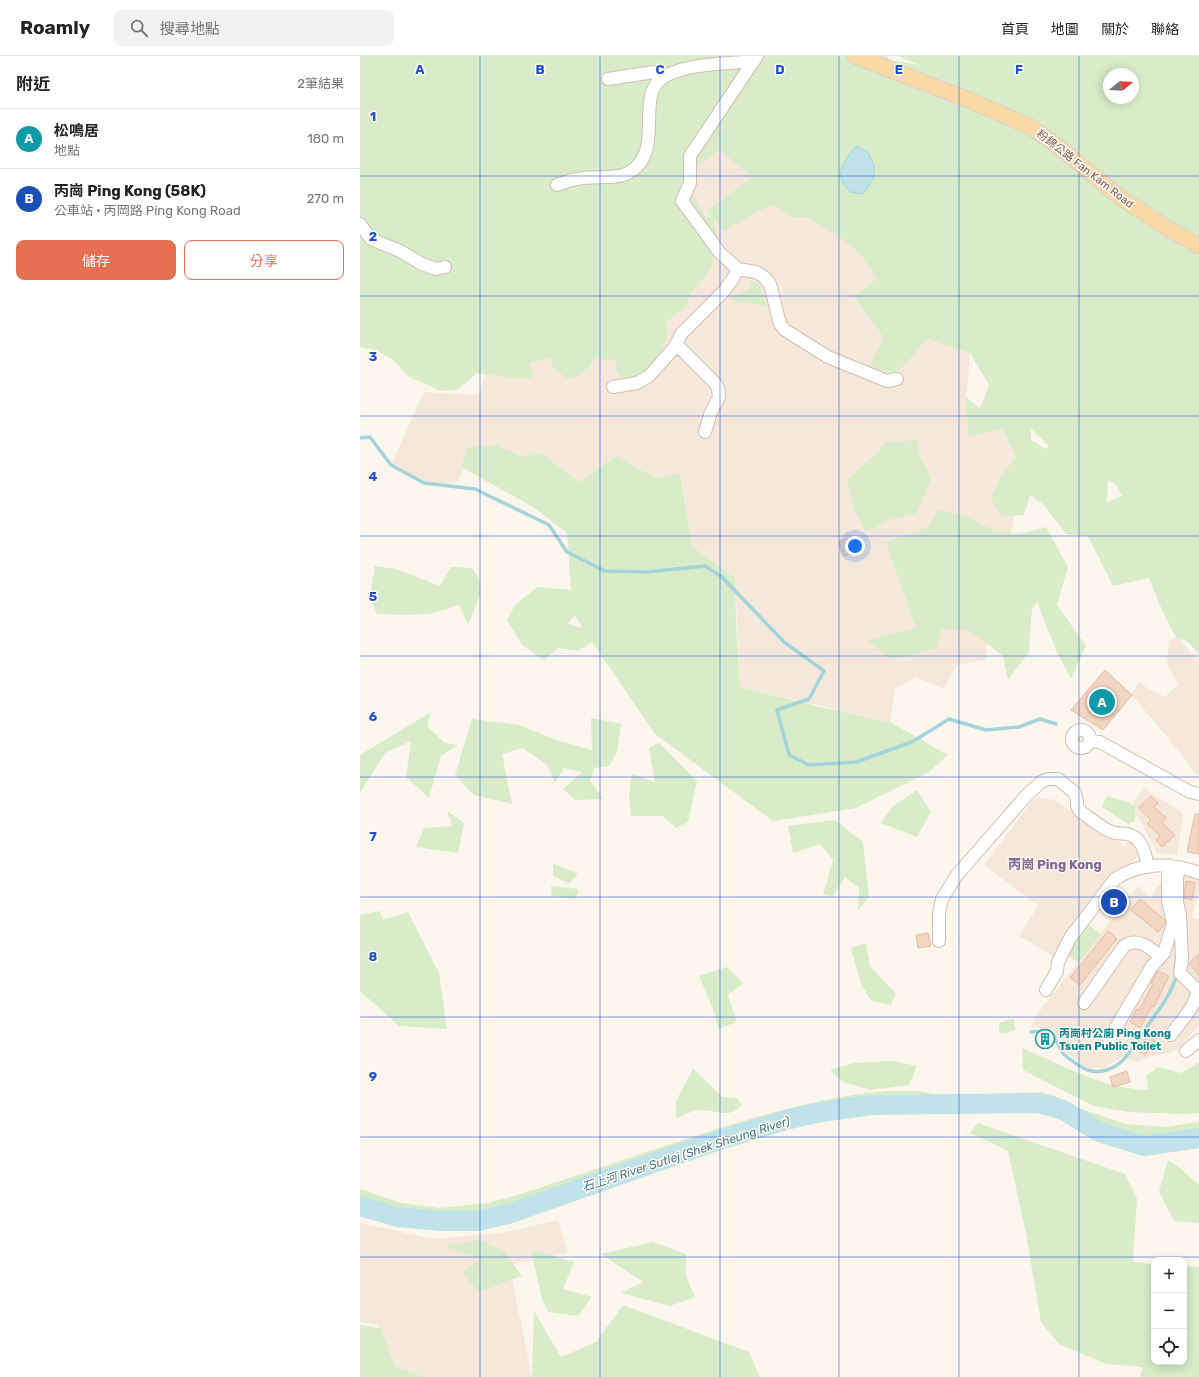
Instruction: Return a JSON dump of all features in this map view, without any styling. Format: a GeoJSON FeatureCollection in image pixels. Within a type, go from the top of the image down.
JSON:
{"type":"FeatureCollection","features":[{"type":"Feature","properties":{"kind":"main road","name":"粉錦公路 Fan Kam Road"},"geometry":{"type":"LineString","coordinates":[[855,56],[969,100],[1031,127],[1055,144],[1121,198],[1167,228],[1199,246]]}},
{"type":"Feature","properties":{"kind":"street"},"geometry":{"type":"LineString","coordinates":[[557,185],[578,178],[608,177],[628,173],[642,162],[650,129],[650,99],[654,84],[666,75],[693,67],[755,59]]}},
{"type":"Feature","properties":{"kind":"street"},"geometry":{"type":"LineString","coordinates":[[755,59],[726,100],[713,124],[690,156],[690,183],[682,201],[720,253],[738,269],[756,272],[764,277],[770,284],[780,324],[785,330],[828,357],[887,381],[897,378]]}},
{"type":"Feature","properties":{"kind":"street"},"geometry":{"type":"LineString","coordinates":[[608,79],[654,72],[662,78]]}},
{"type":"Feature","properties":{"kind":"street"},"geometry":{"type":"LineString","coordinates":[[360,224],[372,239],[400,251],[422,264],[436,270],[445,267]]}},
{"type":"Feature","properties":{"kind":"street"},"geometry":{"type":"LineString","coordinates":[[613,387],[637,383],[649,376],[674,348],[682,333],[724,292],[738,269]]}},
{"type":"Feature","properties":{"kind":"street"},"geometry":{"type":"LineString","coordinates":[[676,344],[718,388],[719,397],[711,412],[705,432]]}},
{"type":"Feature","properties":{"kind":"street"},"geometry":{"type":"LineString","coordinates":[[1090,740],[1100,742],[1190,792],[1199,794]]}},
{"type":"Feature","properties":{"kind":"street"},"geometry":{"type":"LineString","coordinates":[[939,941],[939,913],[942,899],[957,875],[1026,796],[1041,782],[1048,779],[1058,779],[1075,793],[1077,806],[1080,811],[1111,831],[1126,833],[1136,839],[1144,850],[1148,867]]}},
{"type":"Feature","properties":{"kind":"street"},"geometry":{"type":"LineString","coordinates":[[1109,1039],[1152,966],[1164,953],[1173,923],[1168,901],[1174,866]]}},
{"type":"Feature","properties":{"kind":"street"},"geometry":{"type":"LineString","coordinates":[[1171,1035],[1190,1009],[1197,995],[1197,990],[1180,973],[1182,959],[1180,915],[1177,902],[1177,879],[1174,866]]}},
{"type":"Feature","properties":{"kind":"street"},"geometry":{"type":"LineString","coordinates":[[1046,990],[1057,971],[1058,962],[1070,938],[1115,880],[1125,874],[1148,867],[1174,866],[1199,873]]}},
{"type":"Feature","properties":{"kind":"street"},"geometry":{"type":"LineString","coordinates":[[1084,1003],[1124,946],[1135,942],[1144,944],[1160,957]]}},
{"type":"Feature","properties":{"kind":"street"},"geometry":{"type":"LineString","coordinates":[[1186,1051],[1199,1040]]}},
{"type":"Feature","properties":{"kind":"shaded area"},"geometry":{"type":"Polygon","coordinates":[[[705,140],[864,238],[886,273],[853,297],[884,338],[872,368],[895,374],[922,338],[970,353],[966,401],[968,435],[1001,425],[1025,464],[985,660],[957,665],[944,689],[916,677],[895,689],[890,722],[740,687],[735,578],[692,546],[682,483],[656,478],[616,456],[579,482],[543,454],[520,456],[497,445],[468,447],[459,481],[432,484],[391,465],[424,392],[478,395],[493,353],[680,203],[705,140]]]}},
{"type":"Feature","properties":{"kind":"shaded area"},"geometry":{"type":"Polygon","coordinates":[[[1178,637],[1199,661],[1199,775],[1195,774],[1186,760],[1132,695],[1139,681],[1147,688],[1165,697],[1178,684],[1167,665],[1169,641],[1178,637]]]}},
{"type":"Feature","properties":{"kind":"shaded area"},"geometry":{"type":"Polygon","coordinates":[[[1145,787],[1153,794],[1180,811],[1183,815],[1177,855],[1157,853],[1139,818],[1130,808],[1145,787]]]}},
{"type":"Feature","properties":{"kind":"shaded area"},"geometry":{"type":"Polygon","coordinates":[[[1038,797],[1054,800],[1105,831],[1124,847],[1130,840],[1143,852],[1122,871],[1056,958],[1019,936],[1038,906],[984,865],[1032,801],[1038,797]]]}},
{"type":"Feature","properties":{"kind":"shaded area"},"geometry":{"type":"Polygon","coordinates":[[[1175,874],[1182,874],[1199,880],[1199,891],[1192,917],[1199,919],[1199,1026],[1181,1047],[1172,1052],[1152,1056],[1138,1062],[1123,1057],[1103,1068],[1088,1068],[1068,1054],[1054,1034],[1045,1029],[1036,1027],[1031,1028],[1035,1017],[1138,886],[1151,899],[1157,887],[1175,874]]]}},
{"type":"Feature","properties":{"kind":"shaded area"},"geometry":{"type":"Polygon","coordinates":[[[558,1220],[568,1253],[509,1265],[532,1377],[425,1377],[396,1367],[378,1324],[360,1322],[360,1223],[434,1239],[507,1232],[558,1220]]]}},
{"type":"Feature","properties":{"kind":"green space"},"geometry":{"type":"Polygon","coordinates":[[[360,56],[887,56],[890,60],[919,65],[898,56],[1199,56],[1199,654],[1188,642],[1176,637],[1162,610],[1149,578],[1113,586],[1088,536],[1066,534],[1044,505],[1030,495],[1024,515],[1001,516],[991,498],[1000,477],[1016,457],[1003,429],[968,436],[966,397],[980,409],[989,385],[970,353],[926,339],[895,374],[869,367],[884,338],[853,296],[877,279],[861,255],[844,240],[808,217],[791,217],[772,204],[723,231],[713,217],[718,242],[713,253],[712,265],[706,276],[691,293],[685,307],[665,323],[668,335],[655,367],[628,383],[617,372],[616,360],[593,359],[583,372],[568,379],[553,368],[551,358],[530,363],[532,378],[515,378],[477,373],[457,390],[440,391],[408,376],[392,359],[376,350],[360,347],[360,56]],[[719,150],[701,162],[687,190],[697,200],[705,217],[712,216],[707,210],[753,177],[719,150]],[[1031,429],[1031,440],[1046,449],[1049,446],[1031,429]],[[1108,480],[1107,502],[1122,496],[1116,484],[1108,480]]]}},
{"type":"Feature","properties":{"kind":"green space"},"geometry":{"type":"Polygon","coordinates":[[[749,282],[759,283],[767,306],[739,302],[729,298],[751,288],[749,282]]]}},
{"type":"Feature","properties":{"kind":"green space"},"geometry":{"type":"Polygon","coordinates":[[[917,440],[920,457],[931,478],[917,513],[892,519],[865,532],[854,508],[847,480],[881,449],[885,442],[917,440]]]}},
{"type":"Feature","properties":{"kind":"green space"},"geometry":{"type":"Polygon","coordinates":[[[497,445],[520,456],[543,454],[579,482],[616,456],[656,478],[680,473],[692,546],[735,578],[740,687],[890,722],[948,755],[929,772],[856,808],[773,821],[655,734],[592,642],[578,651],[558,648],[544,660],[522,645],[507,620],[515,605],[537,587],[571,590],[567,533],[533,507],[461,467],[468,447],[497,445]],[[575,615],[568,624],[582,628],[575,615]]]}},
{"type":"Feature","properties":{"kind":"green space"},"geometry":{"type":"Polygon","coordinates":[[[939,509],[965,516],[997,532],[1019,534],[1046,527],[1068,567],[1057,605],[1086,646],[1071,679],[1056,650],[1037,602],[1032,609],[1029,652],[1008,680],[1003,656],[970,631],[942,629],[937,648],[892,660],[867,640],[916,628],[886,542],[929,527],[939,509]]]}},
{"type":"Feature","properties":{"kind":"green space"},"geometry":{"type":"Polygon","coordinates":[[[375,566],[396,569],[440,586],[451,567],[472,568],[479,579],[481,593],[468,625],[459,605],[429,614],[377,614],[370,598],[375,566]]]}},
{"type":"Feature","properties":{"kind":"green space"},"geometry":{"type":"Polygon","coordinates":[[[431,712],[427,726],[445,743],[458,745],[441,756],[429,798],[406,777],[411,741],[385,753],[360,793],[360,755],[431,712]]]}},
{"type":"Feature","properties":{"kind":"green space"},"geometry":{"type":"Polygon","coordinates":[[[591,718],[621,724],[617,752],[609,766],[594,768],[590,780],[603,799],[575,800],[563,789],[582,772],[564,768],[555,783],[547,765],[523,748],[502,754],[512,804],[474,795],[455,775],[472,719],[519,725],[559,741],[592,750],[591,718]]]}},
{"type":"Feature","properties":{"kind":"green space"},"geometry":{"type":"Polygon","coordinates":[[[658,742],[697,781],[688,822],[676,828],[663,816],[631,816],[629,797],[632,774],[655,782],[649,749],[658,742]]]}},
{"type":"Feature","properties":{"kind":"green space"},"geometry":{"type":"Polygon","coordinates":[[[917,790],[931,812],[917,837],[881,823],[893,806],[917,790]]]}},
{"type":"Feature","properties":{"kind":"green space"},"geometry":{"type":"Polygon","coordinates":[[[1107,796],[1128,802],[1135,807],[1135,821],[1128,824],[1102,807],[1107,796]]]}},
{"type":"Feature","properties":{"kind":"green space"},"geometry":{"type":"Polygon","coordinates":[[[447,811],[464,823],[458,853],[416,847],[424,828],[452,826],[447,811]]]}},
{"type":"Feature","properties":{"kind":"green space"},"geometry":{"type":"Polygon","coordinates":[[[835,820],[863,842],[869,897],[858,911],[859,888],[845,877],[833,896],[823,895],[833,860],[820,844],[793,853],[788,826],[835,820]]]}},
{"type":"Feature","properties":{"kind":"green space"},"geometry":{"type":"Polygon","coordinates":[[[553,863],[578,874],[569,884],[553,875],[553,863]]]}},
{"type":"Feature","properties":{"kind":"green space"},"geometry":{"type":"Polygon","coordinates":[[[551,886],[579,889],[576,899],[552,896],[551,886]]]}},
{"type":"Feature","properties":{"kind":"green space"},"geometry":{"type":"Polygon","coordinates":[[[380,911],[383,920],[408,912],[439,973],[447,1029],[399,1026],[360,991],[360,915],[380,911]]]}},
{"type":"Feature","properties":{"kind":"green space"},"geometry":{"type":"Polygon","coordinates":[[[1088,924],[1101,934],[1078,963],[1065,953],[1088,924]]]}},
{"type":"Feature","properties":{"kind":"green space"},"geometry":{"type":"Polygon","coordinates":[[[866,943],[870,966],[896,994],[891,1005],[871,1001],[861,984],[851,948],[866,943]]]}},
{"type":"Feature","properties":{"kind":"green space"},"geometry":{"type":"Polygon","coordinates":[[[727,967],[743,983],[728,995],[737,1022],[718,1029],[715,1014],[699,976],[727,967]]]}},
{"type":"Feature","properties":{"kind":"green space"},"geometry":{"type":"Polygon","coordinates":[[[1014,1018],[1015,1030],[1005,1033],[999,1032],[999,1023],[1014,1018]]]}},
{"type":"Feature","properties":{"kind":"green space"},"geometry":{"type":"Polygon","coordinates":[[[1022,1048],[1083,1075],[1099,1081],[1131,1089],[1148,1090],[1146,1076],[1158,1067],[1181,1073],[1199,1062],[1199,1113],[1129,1112],[1094,1106],[1023,1070],[1022,1048]]]}},
{"type":"Feature","properties":{"kind":"green space"},"geometry":{"type":"Polygon","coordinates":[[[892,1061],[917,1066],[909,1085],[871,1090],[843,1082],[830,1070],[854,1063],[892,1061]]]}},
{"type":"Feature","properties":{"kind":"green space"},"geometry":{"type":"Polygon","coordinates":[[[693,1069],[723,1097],[736,1098],[742,1104],[737,1109],[728,1113],[698,1110],[676,1118],[676,1101],[693,1069]]]}},
{"type":"Feature","properties":{"kind":"green space"},"geometry":{"type":"Polygon","coordinates":[[[885,1091],[919,1091],[942,1096],[1040,1092],[1055,1096],[1075,1107],[1126,1124],[1166,1127],[1199,1122],[1199,1144],[1181,1148],[1146,1150],[1098,1135],[1076,1122],[1045,1113],[882,1111],[846,1114],[789,1127],[537,1209],[504,1223],[479,1228],[436,1228],[391,1220],[360,1209],[360,1189],[401,1203],[439,1208],[488,1203],[524,1193],[754,1118],[805,1104],[858,1094],[885,1091]]]}},
{"type":"Feature","properties":{"kind":"green space"},"geometry":{"type":"Polygon","coordinates":[[[978,1123],[1125,1174],[1137,1199],[1133,1262],[1151,1264],[1151,1365],[1187,1365],[1187,1266],[1199,1267],[1199,1377],[1140,1377],[1143,1367],[1106,1364],[1059,1344],[1041,1322],[1026,1234],[1008,1151],[970,1133],[978,1123]]]}},
{"type":"Feature","properties":{"kind":"green space"},"geometry":{"type":"Polygon","coordinates":[[[1168,1160],[1180,1168],[1199,1185],[1199,1223],[1174,1221],[1159,1191],[1168,1160]]]}},
{"type":"Feature","properties":{"kind":"green space"},"geometry":{"type":"Polygon","coordinates":[[[479,1240],[504,1251],[522,1276],[478,1292],[463,1273],[480,1258],[444,1246],[479,1240]]]}},
{"type":"Feature","properties":{"kind":"green space"},"geometry":{"type":"Polygon","coordinates":[[[653,1242],[686,1254],[686,1276],[695,1297],[670,1306],[621,1293],[643,1282],[601,1254],[653,1242]]]}},
{"type":"Feature","properties":{"kind":"green space"},"geometry":{"type":"Polygon","coordinates":[[[531,1250],[574,1262],[563,1289],[592,1297],[578,1316],[548,1312],[542,1299],[531,1250]]]}},
{"type":"Feature","properties":{"kind":"green space"},"geometry":{"type":"Polygon","coordinates":[[[623,1305],[749,1352],[760,1377],[532,1377],[534,1311],[561,1357],[596,1342],[623,1305]]]}},
{"type":"Feature","properties":{"kind":"green space"},"geometry":{"type":"Polygon","coordinates":[[[360,1325],[380,1328],[396,1367],[425,1377],[360,1377],[360,1325]]]}},
{"type":"Feature","properties":{"kind":"water"},"geometry":{"type":"Polygon","coordinates":[[[856,146],[868,152],[874,165],[874,177],[862,194],[850,192],[842,181],[841,176],[844,162],[856,146]]]}},
{"type":"Feature","properties":{"kind":"building"},"geometry":{"type":"Polygon","coordinates":[[[852,537],[858,551],[844,556],[839,542],[852,537]]]}},
{"type":"Feature","properties":{"kind":"building"},"geometry":{"type":"Polygon","coordinates":[[[1105,670],[1132,695],[1103,730],[1071,710],[1105,670]]]}},
{"type":"Feature","properties":{"kind":"building"},"geometry":{"type":"Polygon","coordinates":[[[1151,796],[1158,803],[1154,807],[1166,818],[1162,823],[1175,835],[1162,847],[1156,840],[1160,836],[1147,824],[1151,820],[1139,808],[1151,796]]]}},
{"type":"Feature","properties":{"kind":"building"},"geometry":{"type":"Polygon","coordinates":[[[1195,814],[1199,814],[1199,854],[1187,852],[1195,814]]]}},
{"type":"Feature","properties":{"kind":"building"},"geometry":{"type":"Polygon","coordinates":[[[1186,881],[1195,883],[1192,900],[1184,898],[1186,881]]]}},
{"type":"Feature","properties":{"kind":"building"},"geometry":{"type":"Polygon","coordinates":[[[1140,899],[1165,920],[1165,923],[1158,932],[1131,910],[1140,899]]]}},
{"type":"Feature","properties":{"kind":"building"},"geometry":{"type":"Polygon","coordinates":[[[1108,931],[1117,939],[1080,985],[1070,978],[1108,931]]]}},
{"type":"Feature","properties":{"kind":"building"},"geometry":{"type":"Polygon","coordinates":[[[928,933],[931,946],[918,948],[916,935],[928,933]]]}},
{"type":"Feature","properties":{"kind":"building"},"geometry":{"type":"Polygon","coordinates":[[[1199,954],[1199,976],[1189,963],[1199,954]]]}},
{"type":"Feature","properties":{"kind":"building"},"geometry":{"type":"Polygon","coordinates":[[[1158,971],[1169,976],[1154,1007],[1152,1006],[1140,1028],[1130,1022],[1137,1009],[1139,1010],[1158,971]]]}},
{"type":"Feature","properties":{"kind":"building"},"geometry":{"type":"Polygon","coordinates":[[[1147,1035],[1155,1041],[1145,1055],[1137,1050],[1147,1035]]]}},
{"type":"Feature","properties":{"kind":"building"},"geometry":{"type":"Polygon","coordinates":[[[1127,1071],[1130,1082],[1113,1087],[1110,1077],[1127,1071]]]}},
{"type":"Feature","properties":{"kind":"waterway"},"geometry":{"type":"LineString","coordinates":[[360,438],[370,437],[391,465],[424,483],[475,489],[549,525],[567,552],[605,571],[647,572],[705,566],[722,577],[784,642],[824,671],[809,699],[777,710],[789,755],[809,765],[856,762],[912,742],[949,719],[986,730],[1019,727],[1040,719],[1056,724]]}},
{"type":"Feature","properties":{"kind":"waterway"},"geometry":{"type":"LineString","coordinates":[[1031,1032],[1044,1031],[1052,1035],[1064,1055],[1086,1069],[1102,1071],[1111,1068],[1122,1061],[1131,1051],[1168,996],[1177,973]]}},
{"type":"Feature","properties":{"kind":"waterway","name":"石上河 River Sutlej (Shek Sheung River)"},"geometry":{"type":"LineString","coordinates":[[360,1206],[398,1217],[441,1221],[478,1221],[508,1214],[716,1141],[786,1120],[821,1112],[872,1105],[1037,1103],[1065,1111],[1099,1132],[1144,1146],[1199,1138]]}},
{"type":"Feature","properties":{"kind":"place","name":"松鳴居"},"geometry":{"type":"Point","coordinates":[1102,702]}},
{"type":"Feature","properties":{"kind":"place","name":"丙崗 Ping Kong (58K)"},"geometry":{"type":"Point","coordinates":[1114,902]}},
{"type":"Feature","properties":{"kind":"place","name":"丙崗村公廁 Ping Kong Tsuen Public Toilet"},"geometry":{"type":"Point","coordinates":[1045,1039]}},
{"type":"Feature","properties":{"kind":"district","name":"丙崗 Ping Kong"},"geometry":{"type":"Point","coordinates":[1055,864]}}]}
